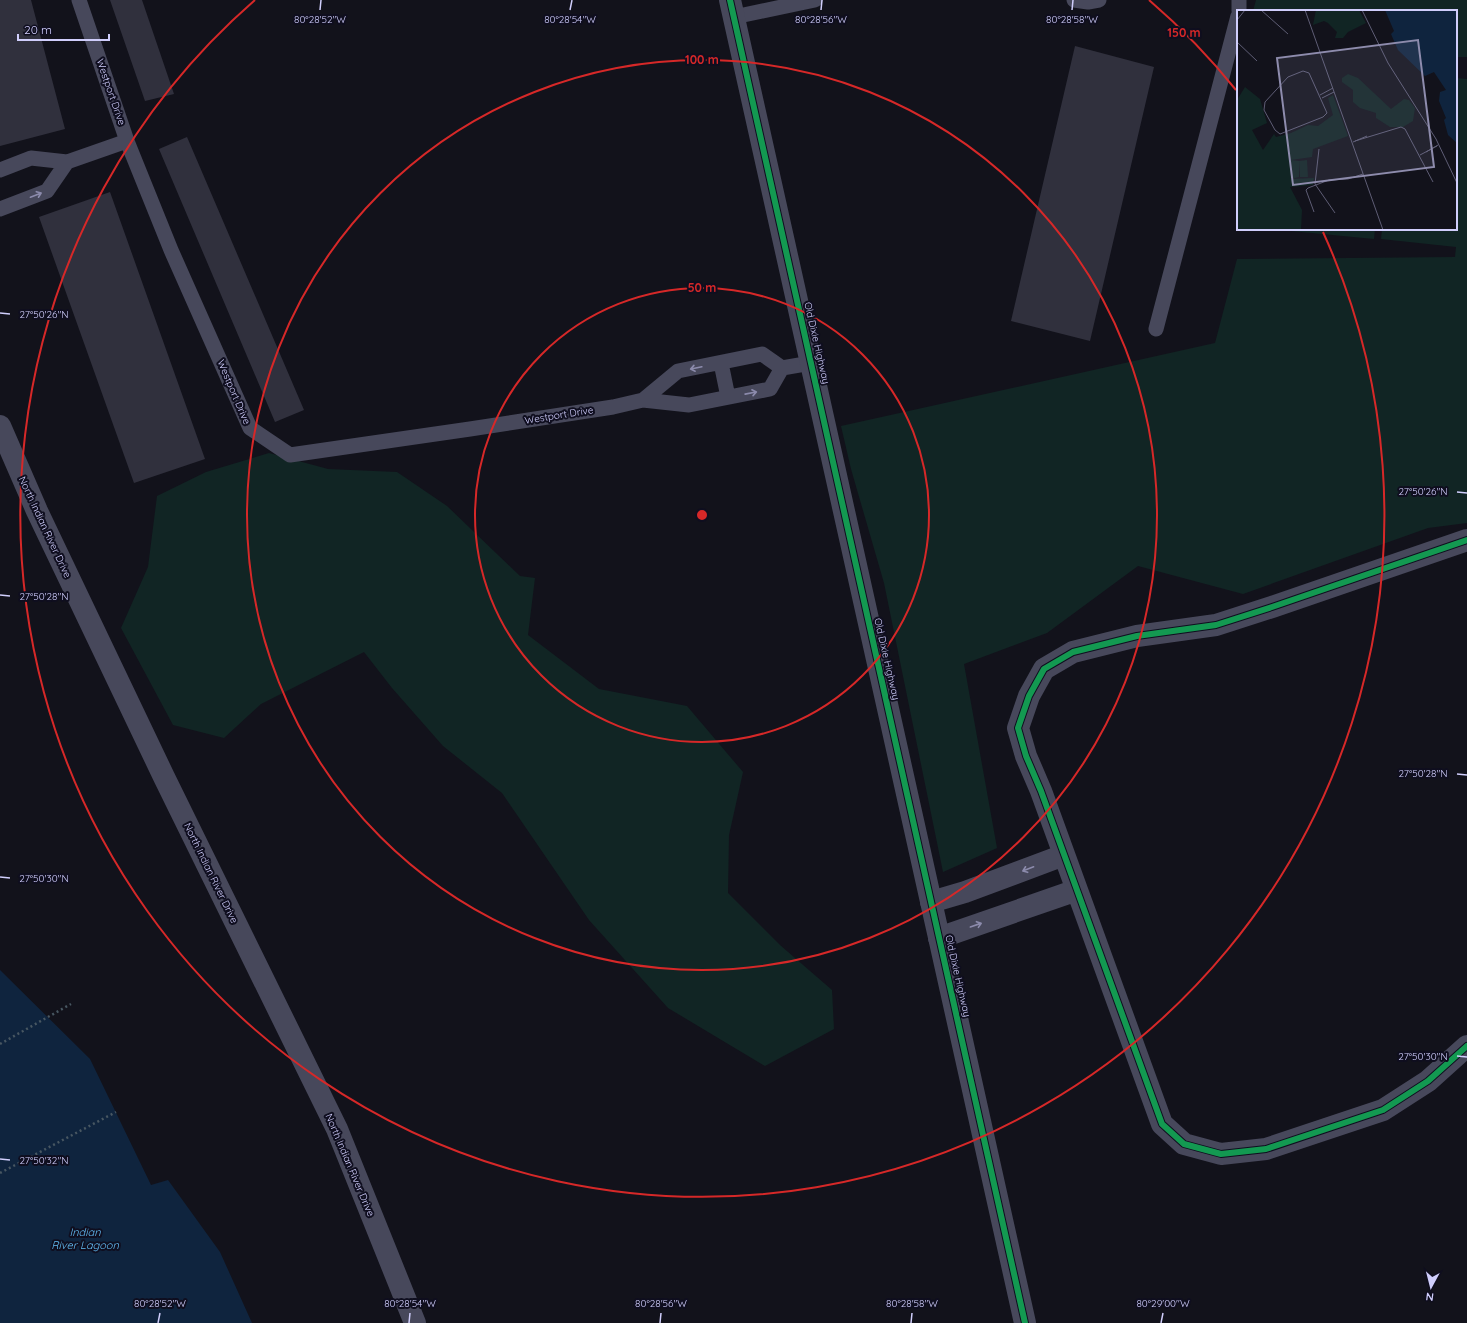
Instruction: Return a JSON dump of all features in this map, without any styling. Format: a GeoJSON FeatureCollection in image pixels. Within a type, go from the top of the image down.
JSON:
{"type":"FeatureCollection","features":[{"type":"Feature","properties":{"kind":"street","name":"Old Dixie Highway"},"geometry":{"type":"LineString","coordinates":[[732,9],[1025,1323]]}},
{"type":"Feature","properties":{"kind":"street","name":"North Indian River Drive"},"geometry":{"type":"LineString","coordinates":[[0,426],[44,526],[164,777],[336,1129],[415,1323]]}},
{"type":"Feature","properties":{"kind":"street"},"geometry":{"type":"LineString","coordinates":[[1467,540],[1272,608],[1216,625],[1137,636],[1073,652],[1044,669],[1029,696],[1018,728],[1026,756],[1077,890],[1162,1124],[1184,1144],[1221,1154],[1266,1148],[1383,1110],[1428,1081],[1467,1046]]}},
{"type":"Feature","properties":{"kind":"street"},"geometry":{"type":"LineString","coordinates":[[931,902],[966,892],[1064,855]]}},
{"type":"Feature","properties":{"kind":"street"},"geometry":{"type":"LineString","coordinates":[[939,938],[1077,890]]}},
{"type":"Feature","properties":{"kind":"lane","name":"Westport Drive"},"geometry":{"type":"LineString","coordinates":[[79,0],[127,141],[171,250],[250,428],[290,455],[485,427],[612,407],[643,400],[690,405],[770,390],[782,368],[762,354],[678,372],[643,400]]}},
{"type":"Feature","properties":{"kind":"lane"},"geometry":{"type":"LineString","coordinates":[[732,9],[815,0]]}},
{"type":"Feature","properties":{"kind":"lane"},"geometry":{"type":"LineString","coordinates":[[1074,0],[1088,2],[1099,0]]}},
{"type":"Feature","properties":{"kind":"lane"},"geometry":{"type":"LineString","coordinates":[[1156,329],[1237,20]]}},
{"type":"Feature","properties":{"kind":"lane"},"geometry":{"type":"LineString","coordinates":[[0,170],[32,158],[68,162],[127,141]]}},
{"type":"Feature","properties":{"kind":"lane"},"geometry":{"type":"LineString","coordinates":[[0,207],[47,191],[68,162]]}},
{"type":"Feature","properties":{"kind":"lane"},"geometry":{"type":"LineString","coordinates":[[721,363],[728,398]]}},
{"type":"Feature","properties":{"kind":"lane"},"geometry":{"type":"LineString","coordinates":[[782,368],[811,363]]}},
{"type":"Feature","properties":{"kind":"path"},"geometry":{"type":"LineString","coordinates":[[0,1044],[71,1004]]}},
{"type":"Feature","properties":{"kind":"path"},"geometry":{"type":"LineString","coordinates":[[0,1173],[116,1112]]}},
{"type":"Feature","properties":{"kind":"green space"},"geometry":{"type":"Polygon","coordinates":[[[1256,0],[1467,0],[1467,57],[1457,57],[1457,10],[1253,10],[1256,0]]]}},
{"type":"Feature","properties":{"kind":"green space"},"geometry":{"type":"Polygon","coordinates":[[[1457,78],[1467,79],[1467,523],[1428,528],[1243,594],[1138,566],[1047,633],[964,664],[997,848],[943,872],[884,583],[851,469],[841,426],[1215,343],[1237,259],[1455,257],[1456,247],[1381,239],[1382,230],[1457,230],[1457,78]]]}},
{"type":"Feature","properties":{"kind":"green space"},"geometry":{"type":"Polygon","coordinates":[[[1292,230],[1375,230],[1374,239],[1292,230]]]}},
{"type":"Feature","properties":{"kind":"green space"},"geometry":{"type":"Polygon","coordinates":[[[269,453],[328,469],[397,472],[447,506],[520,576],[535,578],[528,635],[599,689],[687,706],[743,772],[729,835],[728,893],[780,945],[832,990],[834,1029],[765,1066],[668,1008],[589,920],[502,793],[443,746],[392,688],[364,652],[261,704],[224,738],[173,725],[121,628],[148,567],[157,496],[206,472],[269,453]]]}},
{"type":"Feature","properties":{"kind":"water","name":"Indian River Lagoon"},"geometry":{"type":"Polygon","coordinates":[[[0,970],[90,1059],[151,1185],[168,1180],[220,1252],[252,1323],[0,1323],[0,970]]]}},
{"type":"Feature","properties":{"kind":"building"},"geometry":{"type":"Polygon","coordinates":[[[0,0],[31,0],[65,129],[0,146],[0,0]]]}},
{"type":"Feature","properties":{"kind":"building"},"geometry":{"type":"Polygon","coordinates":[[[110,0],[142,0],[174,94],[145,101],[110,0]]]}},
{"type":"Feature","properties":{"kind":"building"},"geometry":{"type":"Polygon","coordinates":[[[1075,46],[1154,67],[1090,341],[1011,321],[1075,46]]]}},
{"type":"Feature","properties":{"kind":"building"},"geometry":{"type":"Polygon","coordinates":[[[187,137],[304,410],[275,422],[159,149],[187,137]]]}},
{"type":"Feature","properties":{"kind":"building"},"geometry":{"type":"Polygon","coordinates":[[[110,192],[205,459],[134,483],[39,217],[110,192]]]}},
{"type":"Feature","properties":{"kind":"cycle path"},"geometry":{"type":"LineString","coordinates":[[730,0],[1025,1323]]}},
{"type":"Feature","properties":{"kind":"cycle path"},"geometry":{"type":"LineString","coordinates":[[1467,540],[1216,625],[1137,636],[1073,652],[1044,669],[1029,696],[1018,728],[1026,756],[1041,791],[1162,1124],[1184,1144],[1221,1154],[1266,1149],[1383,1110],[1428,1081],[1467,1046]]}}]}
